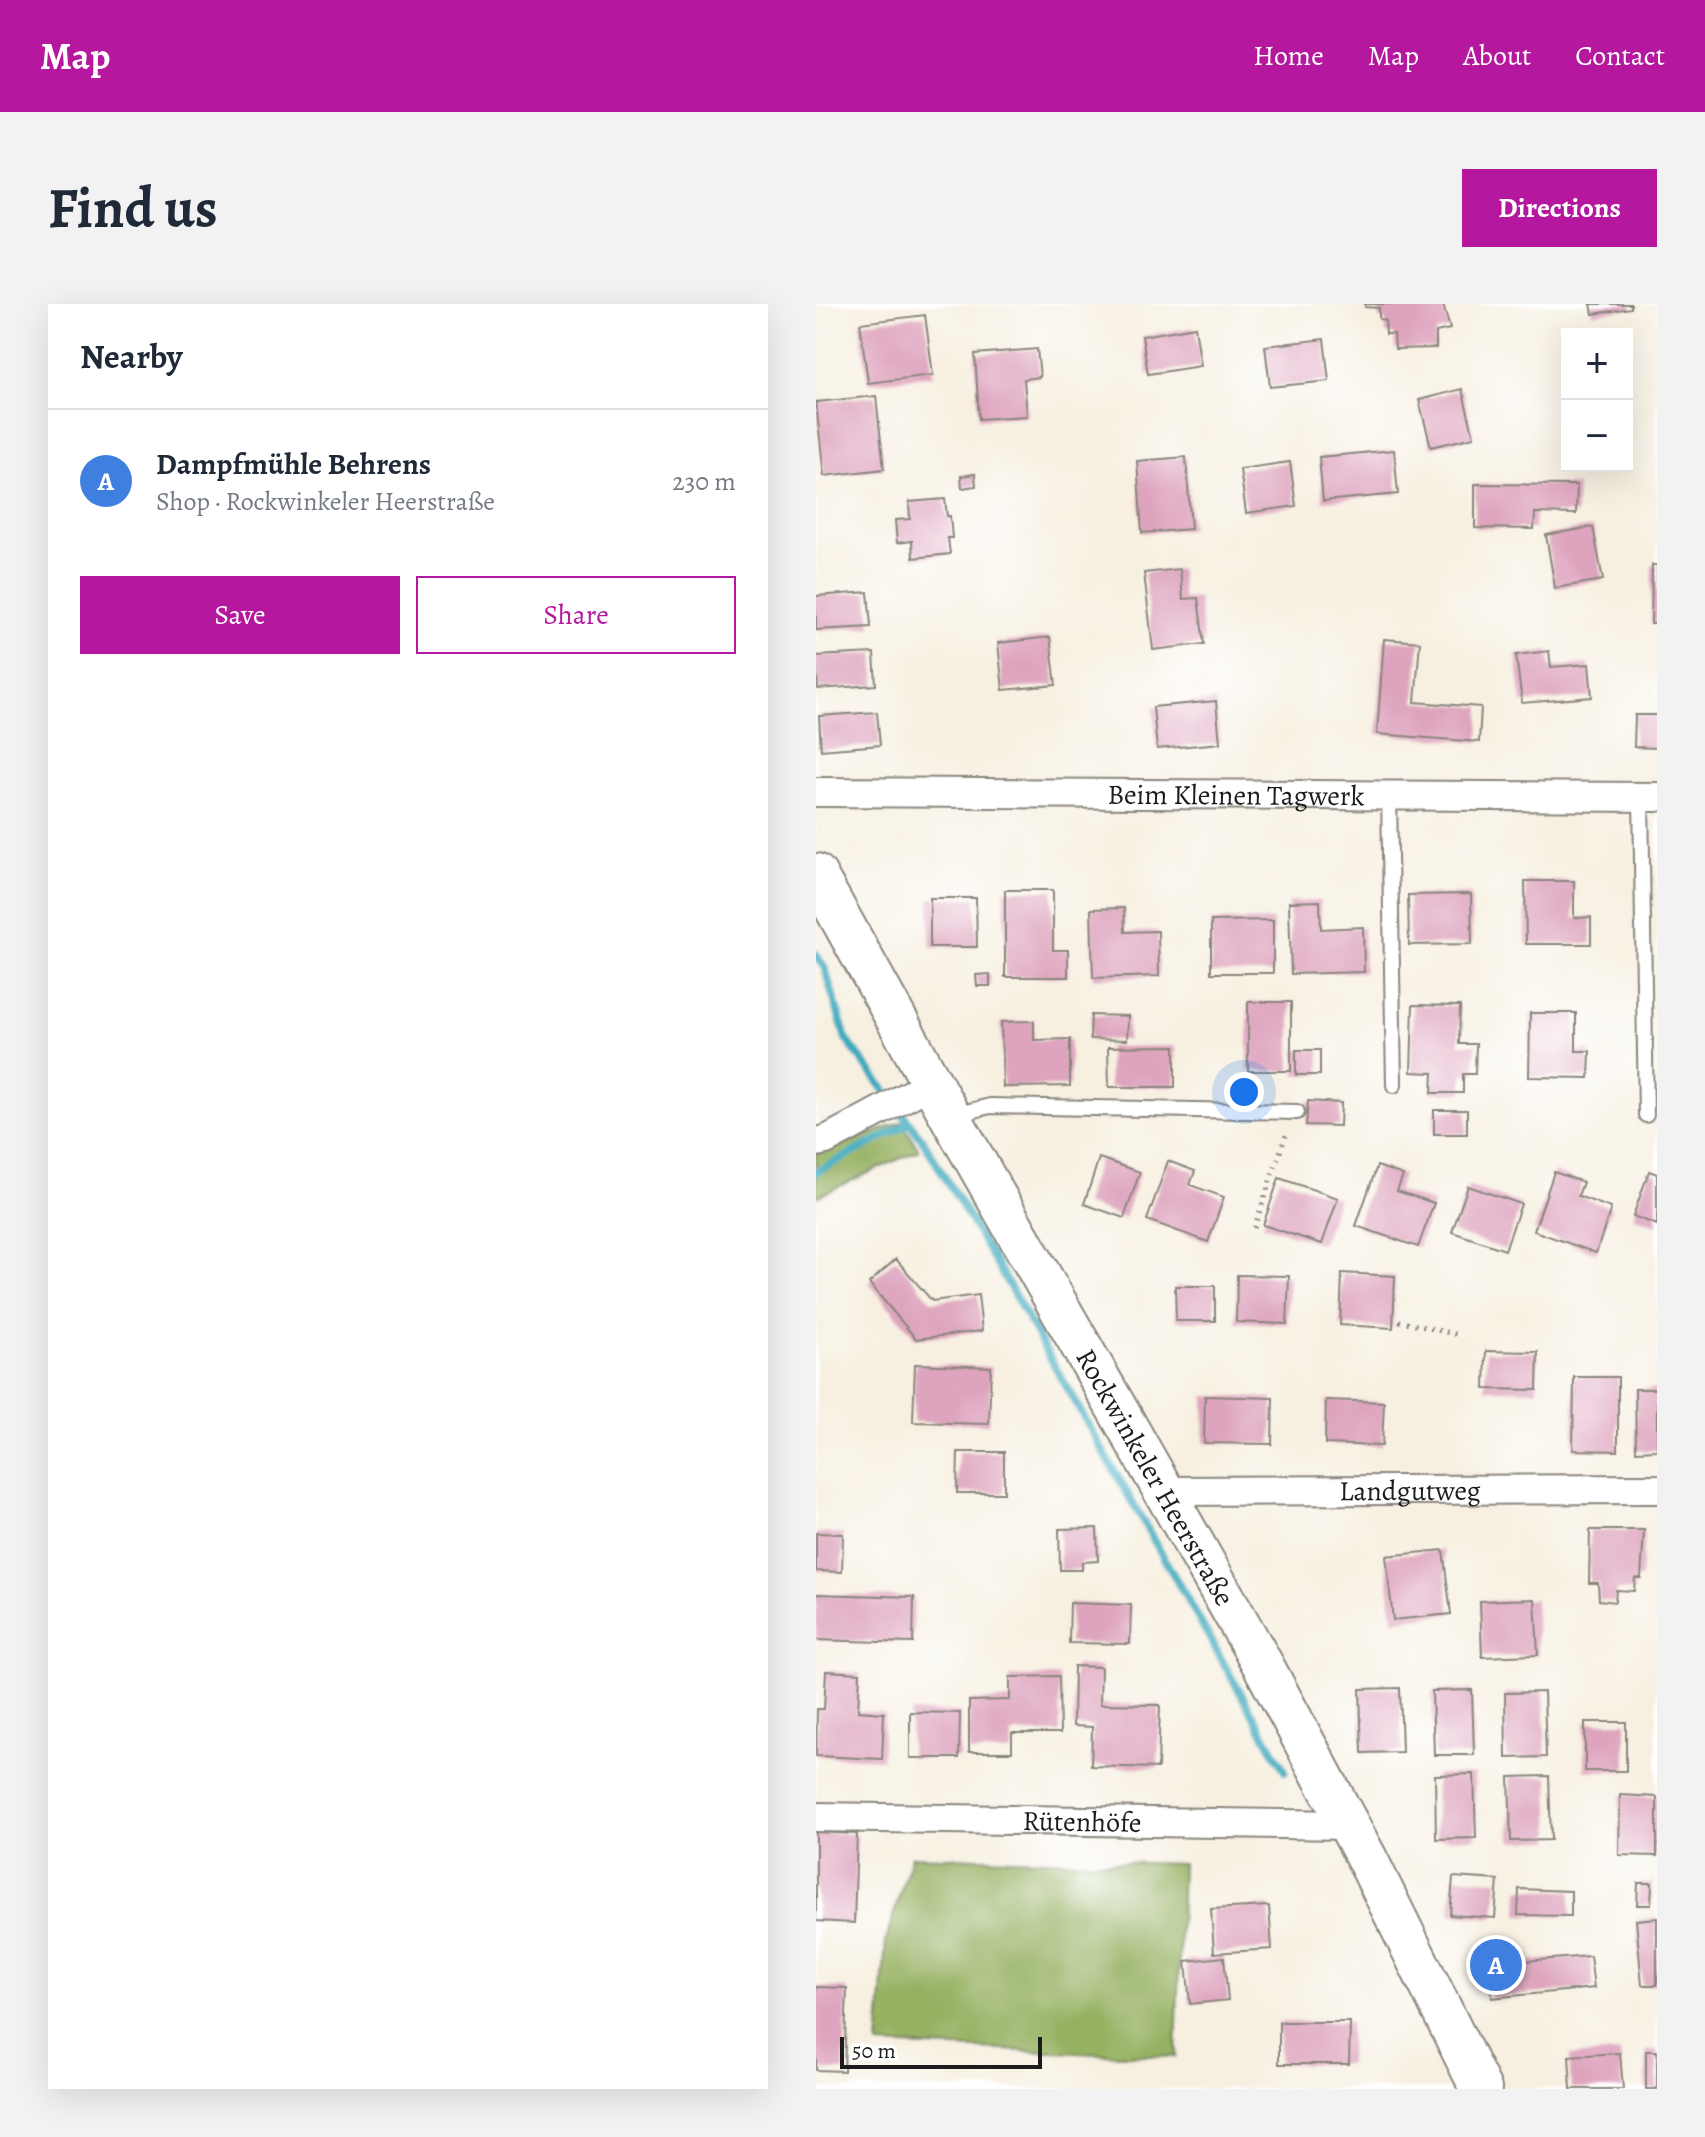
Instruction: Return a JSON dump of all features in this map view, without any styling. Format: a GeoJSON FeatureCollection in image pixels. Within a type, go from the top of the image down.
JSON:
{"type":"FeatureCollection","features":[{"type":"Feature","properties":{"kind":"main road","name":"Rockwinkeler Heerstraße"},"geometry":{"type":"LineString","coordinates":[[816,874],[918,1101],[1164,1491],[1263,1665],[1367,1859],[1481,2089]]}},
{"type":"Feature","properties":{"kind":"street","name":"Beim Kleinen Tagwerk"},"geometry":{"type":"LineString","coordinates":[[816,792],[1649,797]]}},
{"type":"Feature","properties":{"kind":"street"},"geometry":{"type":"LineString","coordinates":[[816,1142],[918,1101]]}},
{"type":"Feature","properties":{"kind":"street","name":"Landgutweg"},"geometry":{"type":"LineString","coordinates":[[1164,1491],[1657,1489]]}},
{"type":"Feature","properties":{"kind":"street","name":"Rütenhöfe"},"geometry":{"type":"LineString","coordinates":[[816,1817],[1348,1825]]}},
{"type":"Feature","properties":{"kind":"lane"},"geometry":{"type":"LineString","coordinates":[[1389,795],[1394,1085]]}},
{"type":"Feature","properties":{"kind":"lane"},"geometry":{"type":"LineString","coordinates":[[1646,1115],[1649,797]]}},
{"type":"Feature","properties":{"kind":"lane"},"geometry":{"type":"LineString","coordinates":[[918,1101],[990,1106],[1295,1112]]}},
{"type":"Feature","properties":{"kind":"path"},"geometry":{"type":"LineString","coordinates":[[1254,1228],[1295,1112]]}},
{"type":"Feature","properties":{"kind":"path"},"geometry":{"type":"LineString","coordinates":[[1399,1321],[1458,1335]]}},
{"type":"Feature","properties":{"kind":"green space"},"geometry":{"type":"Polygon","coordinates":[[[902,1122],[919,1150],[816,1197],[816,1154],[902,1122]]]}},
{"type":"Feature","properties":{"kind":"green space"},"geometry":{"type":"Polygon","coordinates":[[[911,1856],[1182,1864],[1176,2057],[878,2045],[886,1941],[911,1856]]]}},
{"type":"Feature","properties":{"kind":"building"},"geometry":{"type":"Polygon","coordinates":[[[1365,304],[1443,304],[1450,329],[1436,332],[1436,348],[1395,349],[1394,334],[1386,334],[1385,320],[1379,319],[1379,308],[1365,307],[1365,304]]]}},
{"type":"Feature","properties":{"kind":"building"},"geometry":{"type":"Polygon","coordinates":[[[1591,304],[1631,304],[1631,308],[1593,314],[1591,304]]]}},
{"type":"Feature","properties":{"kind":"building"},"geometry":{"type":"Polygon","coordinates":[[[925,315],[933,375],[868,383],[860,323],[925,315]]]}},
{"type":"Feature","properties":{"kind":"building"},"geometry":{"type":"Polygon","coordinates":[[[1195,327],[1201,366],[1148,374],[1142,336],[1195,327]]]}},
{"type":"Feature","properties":{"kind":"building"},"geometry":{"type":"Polygon","coordinates":[[[1324,339],[1329,381],[1270,387],[1265,346],[1324,339]]]}},
{"type":"Feature","properties":{"kind":"building"},"geometry":{"type":"Polygon","coordinates":[[[1037,349],[1040,377],[1024,379],[1027,416],[979,419],[975,354],[1037,349]]]}},
{"type":"Feature","properties":{"kind":"building"},"geometry":{"type":"Polygon","coordinates":[[[1462,389],[1474,437],[1431,447],[1419,400],[1462,389]]]}},
{"type":"Feature","properties":{"kind":"building"},"geometry":{"type":"Polygon","coordinates":[[[876,396],[884,469],[824,476],[816,402],[876,396]]]}},
{"type":"Feature","properties":{"kind":"building"},"geometry":{"type":"Polygon","coordinates":[[[1394,450],[1398,494],[1323,501],[1319,457],[1394,450]]]}},
{"type":"Feature","properties":{"kind":"building"},"geometry":{"type":"Polygon","coordinates":[[[1186,457],[1191,529],[1142,533],[1137,461],[1186,457]]]}},
{"type":"Feature","properties":{"kind":"building"},"geometry":{"type":"Polygon","coordinates":[[[1290,462],[1296,506],[1246,513],[1240,469],[1290,462]]]}},
{"type":"Feature","properties":{"kind":"building"},"geometry":{"type":"Polygon","coordinates":[[[975,474],[976,486],[962,488],[961,476],[975,474]]]}},
{"type":"Feature","properties":{"kind":"building"},"geometry":{"type":"Polygon","coordinates":[[[1475,484],[1577,485],[1576,514],[1535,513],[1534,529],[1475,528],[1475,484]]]}},
{"type":"Feature","properties":{"kind":"building"},"geometry":{"type":"Polygon","coordinates":[[[945,499],[952,538],[948,538],[950,554],[913,558],[912,541],[897,543],[895,520],[910,519],[909,502],[945,499]]]}},
{"type":"Feature","properties":{"kind":"building"},"geometry":{"type":"Polygon","coordinates":[[[1593,527],[1603,580],[1555,588],[1546,535],[1593,527]]]}},
{"type":"Feature","properties":{"kind":"building"},"geometry":{"type":"Polygon","coordinates":[[[1652,565],[1657,565],[1657,624],[1651,624],[1652,565]]]}},
{"type":"Feature","properties":{"kind":"building"},"geometry":{"type":"Polygon","coordinates":[[[1180,569],[1183,599],[1198,598],[1204,644],[1153,650],[1144,573],[1180,569]]]}},
{"type":"Feature","properties":{"kind":"building"},"geometry":{"type":"Polygon","coordinates":[[[868,592],[871,627],[816,630],[816,596],[868,592]]]}},
{"type":"Feature","properties":{"kind":"building"},"geometry":{"type":"Polygon","coordinates":[[[1050,637],[1056,685],[1003,690],[998,643],[1050,637]]]}},
{"type":"Feature","properties":{"kind":"building"},"geometry":{"type":"Polygon","coordinates":[[[1384,639],[1420,642],[1415,702],[1481,707],[1479,742],[1377,734],[1384,639]]]}},
{"type":"Feature","properties":{"kind":"building"},"geometry":{"type":"Polygon","coordinates":[[[1549,651],[1551,667],[1589,664],[1592,697],[1522,703],[1516,655],[1549,651]]]}},
{"type":"Feature","properties":{"kind":"building"},"geometry":{"type":"Polygon","coordinates":[[[874,653],[876,685],[818,689],[816,656],[874,653]]]}},
{"type":"Feature","properties":{"kind":"building"},"geometry":{"type":"Polygon","coordinates":[[[1216,701],[1220,743],[1157,749],[1153,707],[1216,701]]]}},
{"type":"Feature","properties":{"kind":"building"},"geometry":{"type":"Polygon","coordinates":[[[877,712],[880,745],[821,750],[819,716],[877,712]]]}},
{"type":"Feature","properties":{"kind":"building"},"geometry":{"type":"Polygon","coordinates":[[[1635,715],[1657,715],[1657,748],[1634,747],[1635,715]]]}},
{"type":"Feature","properties":{"kind":"building"},"geometry":{"type":"Polygon","coordinates":[[[1525,881],[1574,881],[1574,918],[1591,917],[1591,944],[1526,944],[1525,881]]]}},
{"type":"Feature","properties":{"kind":"building"},"geometry":{"type":"Polygon","coordinates":[[[1005,890],[1053,890],[1053,950],[1068,950],[1068,977],[1005,977],[1005,890]]]}},
{"type":"Feature","properties":{"kind":"building"},"geometry":{"type":"Polygon","coordinates":[[[1471,894],[1472,944],[1409,945],[1408,895],[1471,894]]]}},
{"type":"Feature","properties":{"kind":"building"},"geometry":{"type":"Polygon","coordinates":[[[930,898],[976,898],[977,947],[930,947],[930,898]]]}},
{"type":"Feature","properties":{"kind":"building"},"geometry":{"type":"Polygon","coordinates":[[[1320,901],[1321,929],[1363,927],[1364,972],[1291,974],[1289,902],[1320,901]]]}},
{"type":"Feature","properties":{"kind":"building"},"geometry":{"type":"Polygon","coordinates":[[[1124,908],[1125,932],[1158,931],[1159,976],[1093,978],[1091,909],[1124,908]]]}},
{"type":"Feature","properties":{"kind":"building"},"geometry":{"type":"Polygon","coordinates":[[[1273,920],[1273,973],[1211,973],[1211,921],[1273,920]]]}},
{"type":"Feature","properties":{"kind":"building"},"geometry":{"type":"Polygon","coordinates":[[[990,974],[990,986],[977,986],[976,975],[990,974]]]}},
{"type":"Feature","properties":{"kind":"building"},"geometry":{"type":"Polygon","coordinates":[[[1248,1002],[1291,1002],[1291,1071],[1248,1071],[1248,1002]]]}},
{"type":"Feature","properties":{"kind":"building"},"geometry":{"type":"Polygon","coordinates":[[[1413,1005],[1460,1006],[1459,1044],[1476,1044],[1475,1074],[1463,1074],[1463,1093],[1432,1093],[1433,1073],[1411,1072],[1413,1005]]]}},
{"type":"Feature","properties":{"kind":"building"},"geometry":{"type":"Polygon","coordinates":[[[1530,1013],[1576,1013],[1576,1051],[1590,1051],[1589,1078],[1529,1077],[1530,1013]]]}},
{"type":"Feature","properties":{"kind":"building"},"geometry":{"type":"Polygon","coordinates":[[[1091,1015],[1128,1016],[1127,1040],[1090,1039],[1091,1015]]]}},
{"type":"Feature","properties":{"kind":"building"},"geometry":{"type":"Polygon","coordinates":[[[1034,1021],[1034,1040],[1070,1039],[1070,1086],[1003,1087],[1001,1022],[1034,1021]]]}},
{"type":"Feature","properties":{"kind":"building"},"geometry":{"type":"Polygon","coordinates":[[[1175,1046],[1175,1087],[1109,1087],[1108,1047],[1175,1046]]]}},
{"type":"Feature","properties":{"kind":"building"},"geometry":{"type":"Polygon","coordinates":[[[1296,1050],[1320,1050],[1320,1075],[1296,1075],[1296,1050]]]}},
{"type":"Feature","properties":{"kind":"building"},"geometry":{"type":"Polygon","coordinates":[[[1308,1101],[1341,1103],[1340,1126],[1306,1125],[1308,1101]]]}},
{"type":"Feature","properties":{"kind":"building"},"geometry":{"type":"Polygon","coordinates":[[[1434,1110],[1467,1110],[1467,1134],[1434,1134],[1434,1110]]]}},
{"type":"Feature","properties":{"kind":"building"},"geometry":{"type":"Polygon","coordinates":[[[1099,1158],[1140,1172],[1124,1218],[1084,1204],[1099,1158]]]}},
{"type":"Feature","properties":{"kind":"building"},"geometry":{"type":"Polygon","coordinates":[[[1168,1161],[1195,1171],[1190,1185],[1224,1197],[1208,1242],[1147,1220],[1168,1161]]]}},
{"type":"Feature","properties":{"kind":"building"},"geometry":{"type":"Polygon","coordinates":[[[1377,1166],[1403,1175],[1397,1191],[1434,1203],[1418,1247],[1356,1226],[1377,1166]]]}},
{"type":"Feature","properties":{"kind":"building"},"geometry":{"type":"Polygon","coordinates":[[[1649,1171],[1657,1174],[1657,1225],[1633,1216],[1649,1171]]]}},
{"type":"Feature","properties":{"kind":"building"},"geometry":{"type":"Polygon","coordinates":[[[1554,1172],[1583,1182],[1578,1196],[1611,1208],[1596,1253],[1534,1231],[1554,1172]]]}},
{"type":"Feature","properties":{"kind":"building"},"geometry":{"type":"Polygon","coordinates":[[[1279,1178],[1338,1198],[1322,1244],[1263,1225],[1279,1178]]]}},
{"type":"Feature","properties":{"kind":"building"},"geometry":{"type":"Polygon","coordinates":[[[1468,1186],[1521,1204],[1505,1250],[1452,1232],[1468,1186]]]}},
{"type":"Feature","properties":{"kind":"building"},"geometry":{"type":"Polygon","coordinates":[[[896,1259],[932,1301],[978,1295],[982,1331],[916,1339],[869,1283],[896,1259]]]}},
{"type":"Feature","properties":{"kind":"building"},"geometry":{"type":"Polygon","coordinates":[[[1342,1273],[1395,1276],[1393,1328],[1340,1325],[1342,1273]]]}},
{"type":"Feature","properties":{"kind":"building"},"geometry":{"type":"Polygon","coordinates":[[[1237,1275],[1289,1276],[1287,1324],[1236,1322],[1237,1275]]]}},
{"type":"Feature","properties":{"kind":"building"},"geometry":{"type":"Polygon","coordinates":[[[1175,1286],[1215,1286],[1215,1321],[1176,1321],[1175,1286]]]}},
{"type":"Feature","properties":{"kind":"building"},"geometry":{"type":"Polygon","coordinates":[[[1486,1351],[1538,1352],[1537,1390],[1485,1389],[1486,1351]]]}},
{"type":"Feature","properties":{"kind":"building"},"geometry":{"type":"Polygon","coordinates":[[[915,1364],[991,1367],[989,1424],[913,1422],[915,1364]]]}},
{"type":"Feature","properties":{"kind":"building"},"geometry":{"type":"Polygon","coordinates":[[[1574,1377],[1618,1377],[1618,1451],[1573,1450],[1574,1377]]]}},
{"type":"Feature","properties":{"kind":"building"},"geometry":{"type":"Polygon","coordinates":[[[1635,1389],[1657,1389],[1657,1450],[1636,1451],[1635,1389]]]}},
{"type":"Feature","properties":{"kind":"building"},"geometry":{"type":"Polygon","coordinates":[[[1205,1396],[1273,1398],[1272,1444],[1204,1443],[1205,1396]]]}},
{"type":"Feature","properties":{"kind":"building"},"geometry":{"type":"Polygon","coordinates":[[[1326,1400],[1384,1402],[1382,1446],[1325,1444],[1326,1400]]]}},
{"type":"Feature","properties":{"kind":"building"},"geometry":{"type":"Polygon","coordinates":[[[958,1452],[1004,1452],[1004,1493],[957,1493],[958,1452]]]}},
{"type":"Feature","properties":{"kind":"building"},"geometry":{"type":"Polygon","coordinates":[[[1097,1528],[1098,1561],[1082,1562],[1082,1570],[1060,1570],[1059,1529],[1097,1528]]]}},
{"type":"Feature","properties":{"kind":"building"},"geometry":{"type":"Polygon","coordinates":[[[1590,1530],[1644,1530],[1641,1578],[1635,1578],[1634,1591],[1616,1590],[1615,1602],[1599,1600],[1598,1583],[1589,1583],[1590,1530]]]}},
{"type":"Feature","properties":{"kind":"building"},"geometry":{"type":"Polygon","coordinates":[[[816,1533],[843,1534],[842,1572],[816,1571],[816,1533]]]}},
{"type":"Feature","properties":{"kind":"building"},"geometry":{"type":"Polygon","coordinates":[[[1443,1550],[1451,1614],[1393,1620],[1386,1556],[1443,1550]]]}},
{"type":"Feature","properties":{"kind":"building"},"geometry":{"type":"Polygon","coordinates":[[[816,1594],[914,1597],[913,1643],[816,1640],[816,1594]]]}},
{"type":"Feature","properties":{"kind":"building"},"geometry":{"type":"Polygon","coordinates":[[[1535,1599],[1538,1655],[1482,1657],[1480,1601],[1535,1599]]]}},
{"type":"Feature","properties":{"kind":"building"},"geometry":{"type":"Polygon","coordinates":[[[1070,1603],[1131,1605],[1130,1644],[1069,1643],[1070,1603]]]}},
{"type":"Feature","properties":{"kind":"building"},"geometry":{"type":"Polygon","coordinates":[[[1074,1666],[1101,1667],[1100,1704],[1160,1705],[1158,1768],[1091,1766],[1092,1727],[1073,1726],[1074,1666]]]}},
{"type":"Feature","properties":{"kind":"building"},"geometry":{"type":"Polygon","coordinates":[[[826,1671],[860,1673],[858,1711],[884,1713],[882,1759],[816,1756],[817,1709],[824,1709],[826,1671]]]}},
{"type":"Feature","properties":{"kind":"building"},"geometry":{"type":"Polygon","coordinates":[[[1059,1676],[1060,1733],[1012,1733],[1012,1752],[969,1752],[969,1701],[1010,1700],[1010,1677],[1059,1676]]]}},
{"type":"Feature","properties":{"kind":"building"},"geometry":{"type":"Polygon","coordinates":[[[1400,1688],[1402,1752],[1362,1753],[1360,1689],[1400,1688]]]}},
{"type":"Feature","properties":{"kind":"building"},"geometry":{"type":"Polygon","coordinates":[[[1472,1690],[1474,1755],[1434,1755],[1432,1691],[1472,1690]]]}},
{"type":"Feature","properties":{"kind":"building"},"geometry":{"type":"Polygon","coordinates":[[[1544,1692],[1546,1757],[1506,1758],[1505,1693],[1544,1692]]]}},
{"type":"Feature","properties":{"kind":"building"},"geometry":{"type":"Polygon","coordinates":[[[910,1712],[960,1713],[959,1758],[910,1758],[910,1712]]]}},
{"type":"Feature","properties":{"kind":"building"},"geometry":{"type":"Polygon","coordinates":[[[1585,1722],[1626,1722],[1626,1771],[1585,1771],[1585,1722]]]}},
{"type":"Feature","properties":{"kind":"building"},"geometry":{"type":"Polygon","coordinates":[[[1474,1774],[1476,1838],[1436,1839],[1435,1775],[1474,1774]]]}},
{"type":"Feature","properties":{"kind":"building"},"geometry":{"type":"Polygon","coordinates":[[[1549,1776],[1551,1840],[1511,1841],[1509,1777],[1549,1776]]]}},
{"type":"Feature","properties":{"kind":"building"},"geometry":{"type":"Polygon","coordinates":[[[1620,1795],[1657,1797],[1657,1856],[1619,1855],[1620,1795]]]}},
{"type":"Feature","properties":{"kind":"building"},"geometry":{"type":"Polygon","coordinates":[[[816,1832],[857,1834],[854,1923],[816,1921],[816,1832]]]}},
{"type":"Feature","properties":{"kind":"building"},"geometry":{"type":"Polygon","coordinates":[[[1453,1877],[1498,1880],[1495,1918],[1450,1915],[1453,1877]]]}},
{"type":"Feature","properties":{"kind":"building"},"geometry":{"type":"Polygon","coordinates":[[[1638,1883],[1652,1883],[1651,1905],[1637,1905],[1638,1883]]]}},
{"type":"Feature","properties":{"kind":"building"},"geometry":{"type":"Polygon","coordinates":[[[1519,1889],[1571,1891],[1571,1916],[1518,1915],[1519,1889]]]}},
{"type":"Feature","properties":{"kind":"building"},"geometry":{"type":"Polygon","coordinates":[[[1269,1906],[1272,1949],[1214,1953],[1211,1909],[1269,1906]]]}},
{"type":"Feature","properties":{"kind":"building"},"geometry":{"type":"Polygon","coordinates":[[[1657,1918],[1657,1985],[1642,1985],[1636,1920],[1657,1918]]]}},
{"type":"Feature","properties":{"kind":"building"},"geometry":{"type":"Polygon","coordinates":[[[1525,1951],[1526,1961],[1590,1956],[1594,1988],[1492,1998],[1488,1955],[1525,1951]]]}},
{"type":"Feature","properties":{"kind":"building"},"geometry":{"type":"Polygon","coordinates":[[[1224,1957],[1228,2000],[1190,2004],[1186,1961],[1224,1957]]]}},
{"type":"Feature","properties":{"kind":"building"},"geometry":{"type":"Polygon","coordinates":[[[816,1987],[847,1988],[844,2071],[816,2070],[816,1987]]]}},
{"type":"Feature","properties":{"kind":"building"},"geometry":{"type":"Polygon","coordinates":[[[1279,2022],[1350,2022],[1349,2064],[1279,2064],[1279,2022]]]}},
{"type":"Feature","properties":{"kind":"building"},"geometry":{"type":"Polygon","coordinates":[[[1646,2051],[1657,2051],[1657,2089],[1646,2089],[1646,2051]]]}},
{"type":"Feature","properties":{"kind":"building"},"geometry":{"type":"Polygon","coordinates":[[[1620,2053],[1623,2089],[1571,2089],[1569,2056],[1620,2053]]]}},
{"type":"Feature","properties":{"kind":"waterway"},"geometry":{"type":"LineString","coordinates":[[816,954],[825,969],[846,1039],[924,1142],[1285,1771]]}},
{"type":"Feature","properties":{"kind":"waterway"},"geometry":{"type":"LineString","coordinates":[[816,1172],[910,1123]]}},
{"type":"Feature","properties":{"kind":"place","name":"Dampfmühle Behrens"},"geometry":{"type":"Point","coordinates":[1496,1965]}}]}
